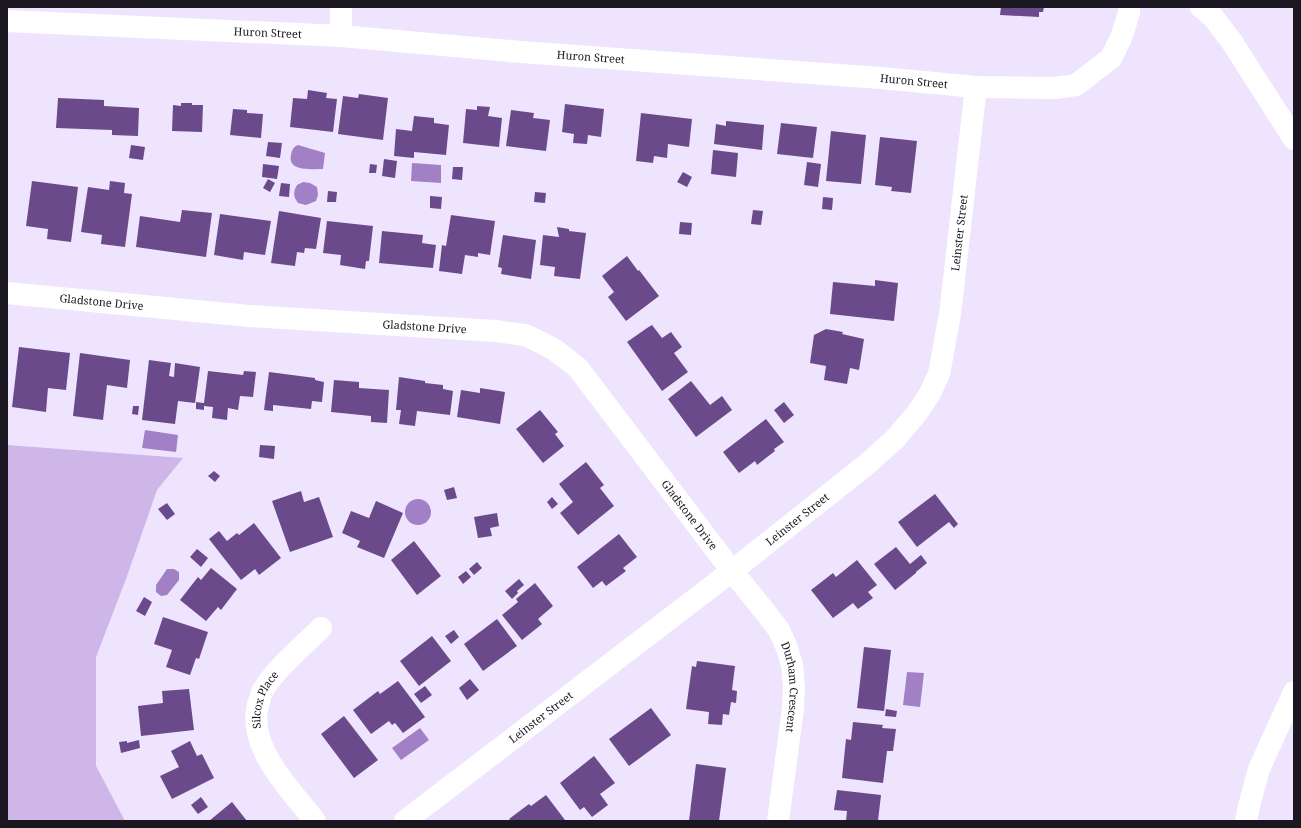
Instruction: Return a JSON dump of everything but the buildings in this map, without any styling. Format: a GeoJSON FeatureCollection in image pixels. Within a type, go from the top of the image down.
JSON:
{"type":"FeatureCollection","features":[{"type":"Feature","properties":{"kind":"street"},"geometry":{"type":"LineString","coordinates":[[341,7],[341,36]]}},
{"type":"Feature","properties":{"kind":"street","name":"Huron Street"},"geometry":{"type":"LineString","coordinates":[[7,20],[341,36],[535,53],[882,78],[976,87],[1055,88],[1076,86],[1111,58],[1121,38],[1129,13],[1129,7]]}},
{"type":"Feature","properties":{"kind":"street"},"geometry":{"type":"LineString","coordinates":[[1201,7],[1213,17],[1232,42],[1294,140]]}},
{"type":"Feature","properties":{"kind":"street","name":"Leinster Street"},"geometry":{"type":"LineString","coordinates":[[406,821],[732,571],[866,465],[895,439],[917,413],[929,395],[938,374],[950,314],[976,87]]}},
{"type":"Feature","properties":{"kind":"street","name":"Gladstone Drive"},"geometry":{"type":"LineString","coordinates":[[7,293],[251,316],[495,331],[525,335],[555,350],[578,368],[732,571]]}},
{"type":"Feature","properties":{"kind":"street","name":"Durham Crescent"},"geometry":{"type":"LineString","coordinates":[[732,571],[778,630],[787,648],[792,665],[794,688],[793,708],[778,821]]}},
{"type":"Feature","properties":{"kind":"street","name":"Silcox Place"},"geometry":{"type":"LineString","coordinates":[[315,821],[272,766],[261,746],[256,712],[262,692],[278,670],[321,628]]}},
{"type":"Feature","properties":{"kind":"street"},"geometry":{"type":"LineString","coordinates":[[1246,821],[1259,769],[1294,692]]}},
{"type":"Feature","properties":{"kind":"shaded area"},"geometry":{"type":"Polygon","coordinates":[[[298,145],[325,153],[323,169],[307,169],[297,167],[293,164],[291,160],[291,153],[292,150],[298,145]]]}},
{"type":"Feature","properties":{"kind":"shaded area"},"geometry":{"type":"Polygon","coordinates":[[[412,163],[441,165],[441,183],[411,181],[412,163]]]}},
{"type":"Feature","properties":{"kind":"shaded area"},"geometry":{"type":"Polygon","coordinates":[[[303,182],[310,183],[317,187],[318,195],[316,201],[306,205],[298,203],[294,194],[297,185],[303,182]]]}},
{"type":"Feature","properties":{"kind":"shaded area"},"geometry":{"type":"Polygon","coordinates":[[[145,430],[178,435],[176,452],[142,448],[145,430]]]}},
{"type":"Feature","properties":{"kind":"shaded area"},"geometry":{"type":"Polygon","coordinates":[[[7,445],[183,458],[157,490],[126,579],[96,657],[96,766],[125,821],[7,821],[7,445]]]}},
{"type":"Feature","properties":{"kind":"shaded area"},"geometry":{"type":"Polygon","coordinates":[[[418,499],[427,503],[431,512],[427,521],[418,525],[409,521],[405,512],[409,503],[418,499]]]}},
{"type":"Feature","properties":{"kind":"shaded area"},"geometry":{"type":"Polygon","coordinates":[[[167,569],[174,569],[179,572],[179,580],[167,595],[161,596],[156,592],[156,585],[167,569]]]}},
{"type":"Feature","properties":{"kind":"shaded area"},"geometry":{"type":"Polygon","coordinates":[[[907,672],[924,673],[920,707],[903,705],[907,672]]]}},
{"type":"Feature","properties":{"kind":"shaded area"},"geometry":{"type":"Polygon","coordinates":[[[420,728],[429,740],[401,760],[392,748],[420,728]]]}}]}
